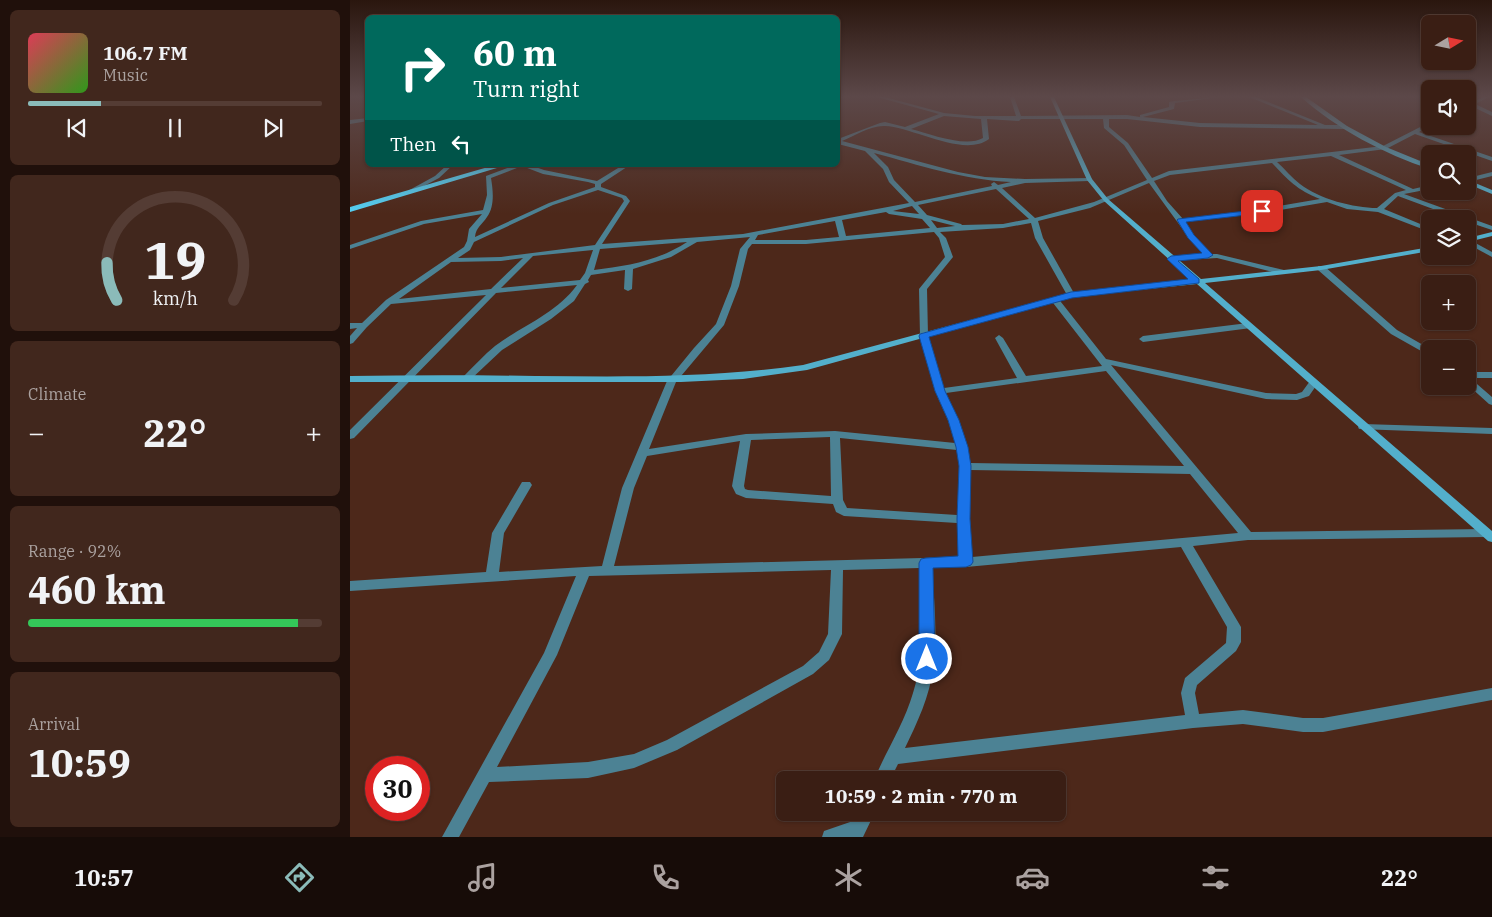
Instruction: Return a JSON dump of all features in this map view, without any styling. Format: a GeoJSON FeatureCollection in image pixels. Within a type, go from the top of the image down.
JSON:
{"type":"FeatureCollection","features":[{"type":"Feature","properties":{"kind":"main road"},"geometry":{"type":"LineString","coordinates":[[350,210],[496,167]]}},
{"type":"Feature","properties":{"kind":"street"},"geometry":{"type":"LineString","coordinates":[[840,141],[852,136]]}},
{"type":"Feature","properties":{"kind":"street"},"geometry":{"type":"LineString","coordinates":[[933,136],[961,143],[978,144],[986,139],[986,136]]}},
{"type":"Feature","properties":{"kind":"street"},"geometry":{"type":"LineString","coordinates":[[1070,136],[1089,179],[1106,200],[1196,281],[1489,536]]}},
{"type":"Feature","properties":{"kind":"street"},"geometry":{"type":"LineString","coordinates":[[1117,136],[1126,144],[1139,161],[1149,180],[1181,220],[1191,237],[1208,255]]}},
{"type":"Feature","properties":{"kind":"street"},"geometry":{"type":"LineString","coordinates":[[1362,136],[1384,148],[1419,162]]}},
{"type":"Feature","properties":{"kind":"street"},"geometry":{"type":"LineString","coordinates":[[748,242],[800,242],[967,227],[1003,226],[1062,214],[1106,200],[1149,180],[1175,172],[1384,148],[1406,136]]}},
{"type":"Feature","properties":{"kind":"street"},"geometry":{"type":"LineString","coordinates":[[1426,136],[1451,145]]}},
{"type":"Feature","properties":{"kind":"street"},"geometry":{"type":"LineString","coordinates":[[840,143],[958,174],[985,179],[1089,179]]}},
{"type":"Feature","properties":{"kind":"street"},"geometry":{"type":"LineString","coordinates":[[868,151],[886,168],[892,181],[942,238],[949,257],[946,264],[926,282],[923,289],[924,336],[940,391],[962,447],[965,466],[963,519],[966,562]]}},
{"type":"Feature","properties":{"kind":"street"},"geometry":{"type":"LineString","coordinates":[[1331,154],[1411,190]]}},
{"type":"Feature","properties":{"kind":"street"},"geometry":{"type":"LineString","coordinates":[[1476,154],[1492,159]]}},
{"type":"Feature","properties":{"kind":"street"},"geometry":{"type":"LineString","coordinates":[[1272,161],[1300,189],[1327,200],[1358,209],[1379,210],[1421,226]]}},
{"type":"Feature","properties":{"kind":"street"},"geometry":{"type":"LineString","coordinates":[[406,194],[438,178],[448,167]]}},
{"type":"Feature","properties":{"kind":"street"},"geometry":{"type":"LineString","coordinates":[[474,259],[468,255],[469,244],[472,229],[485,215],[490,195],[488,177],[515,167]]}},
{"type":"Feature","properties":{"kind":"street"},"geometry":{"type":"LineString","coordinates":[[467,378],[499,348],[571,299],[587,278],[597,247],[627,201],[624,197],[583,179],[546,174],[530,167]]}},
{"type":"Feature","properties":{"kind":"street"},"geometry":{"type":"LineString","coordinates":[[350,341],[389,302],[451,260],[469,244],[551,204],[598,186],[624,167]]}},
{"type":"Feature","properties":{"kind":"street"},"geometry":{"type":"LineString","coordinates":[[1476,179],[1492,174]]}},
{"type":"Feature","properties":{"kind":"street"},"geometry":{"type":"LineString","coordinates":[[985,179],[998,186],[1034,220],[1039,238],[1071,295]]}},
{"type":"Feature","properties":{"kind":"street"},"geometry":{"type":"LineString","coordinates":[[451,260],[501,259],[597,247],[755,235],[876,212],[1026,180]]}},
{"type":"Feature","properties":{"kind":"street"},"geometry":{"type":"LineString","coordinates":[[1476,185],[1492,192]]}},
{"type":"Feature","properties":{"kind":"street"},"geometry":{"type":"LineString","coordinates":[[1379,210],[1397,194],[1421,188]]}},
{"type":"Feature","properties":{"kind":"street"},"geometry":{"type":"LineString","coordinates":[[1397,194],[1492,228]]}},
{"type":"Feature","properties":{"kind":"street"},"geometry":{"type":"LineString","coordinates":[[1181,220],[1262,211],[1327,200]]}},
{"type":"Feature","properties":{"kind":"street"},"geometry":{"type":"LineString","coordinates":[[350,247],[423,222],[486,211]]}},
{"type":"Feature","properties":{"kind":"street"},"geometry":{"type":"LineString","coordinates":[[876,212],[924,217],[967,227]]}},
{"type":"Feature","properties":{"kind":"street"},"geometry":{"type":"LineString","coordinates":[[838,218],[843,238]]}},
{"type":"Feature","properties":{"kind":"street"},"geometry":{"type":"LineString","coordinates":[[1476,238],[1492,234]]}},
{"type":"Feature","properties":{"kind":"street"},"geometry":{"type":"LineString","coordinates":[[608,570],[628,488],[672,380],[720,325],[735,286],[744,249],[755,235]]}},
{"type":"Feature","properties":{"kind":"street"},"geometry":{"type":"LineString","coordinates":[[389,302],[492,293],[587,278],[669,257],[694,240]]}},
{"type":"Feature","properties":{"kind":"street"},"geometry":{"type":"LineString","coordinates":[[1476,245],[1492,254]]}},
{"type":"Feature","properties":{"kind":"street"},"geometry":{"type":"LineString","coordinates":[[350,379],[672,380],[760,375],[786,371],[924,336],[1071,295],[1321,268],[1421,251]]}},
{"type":"Feature","properties":{"kind":"street"},"geometry":{"type":"LineString","coordinates":[[350,436],[529,255]]}},
{"type":"Feature","properties":{"kind":"street"},"geometry":{"type":"LineString","coordinates":[[1171,259],[1208,255],[1224,257],[1281,272]]}},
{"type":"Feature","properties":{"kind":"street"},"geometry":{"type":"LineString","coordinates":[[501,259],[516,267]]}},
{"type":"Feature","properties":{"kind":"street"},"geometry":{"type":"LineString","coordinates":[[628,289],[629,268]]}},
{"type":"Feature","properties":{"kind":"street"},"geometry":{"type":"LineString","coordinates":[[1321,268],[1394,332],[1421,348]]}},
{"type":"Feature","properties":{"kind":"street"},"geometry":{"type":"LineString","coordinates":[[406,291],[415,300]]}},
{"type":"Feature","properties":{"kind":"street"},"geometry":{"type":"LineString","coordinates":[[1054,299],[1105,365],[1248,536]]}},
{"type":"Feature","properties":{"kind":"street"},"geometry":{"type":"LineString","coordinates":[[350,326],[364,325]]}},
{"type":"Feature","properties":{"kind":"street"},"geometry":{"type":"LineString","coordinates":[[1144,339],[1248,326]]}},
{"type":"Feature","properties":{"kind":"street"},"geometry":{"type":"LineString","coordinates":[[999,338],[1022,380]]}},
{"type":"Feature","properties":{"kind":"street"},"geometry":{"type":"LineString","coordinates":[[940,391],[1022,380],[1105,365],[1266,396],[1297,397],[1306,394],[1313,383]]}},
{"type":"Feature","properties":{"kind":"street"},"geometry":{"type":"LineString","coordinates":[[1476,375],[1492,375]]}},
{"type":"Feature","properties":{"kind":"street"},"geometry":{"type":"LineString","coordinates":[[1476,387],[1492,402]]}},
{"type":"Feature","properties":{"kind":"street"},"geometry":{"type":"LineString","coordinates":[[1363,427],[1492,431]]}},
{"type":"Feature","properties":{"kind":"street"},"geometry":{"type":"LineString","coordinates":[[643,452],[746,437],[835,434],[962,447]]}},
{"type":"Feature","properties":{"kind":"street"},"geometry":{"type":"LineString","coordinates":[[835,434],[837,500],[840,509],[850,513],[963,519]]}},
{"type":"Feature","properties":{"kind":"street"},"geometry":{"type":"LineString","coordinates":[[746,437],[738,486],[740,491],[746,494],[762,496],[837,500]]}},
{"type":"Feature","properties":{"kind":"street"},"geometry":{"type":"LineString","coordinates":[[965,466],[1192,470]]}},
{"type":"Feature","properties":{"kind":"street"},"geometry":{"type":"LineString","coordinates":[[492,577],[498,533],[526,485]]}},
{"type":"Feature","properties":{"kind":"street"},"geometry":{"type":"LineString","coordinates":[[350,586],[585,570],[966,562],[1248,536],[1489,536]]}},
{"type":"Feature","properties":{"kind":"street"},"geometry":{"type":"LineString","coordinates":[[1185,542],[1234,627],[1234,642],[1231,647],[1190,682],[1188,693],[1193,720]]}},
{"type":"Feature","properties":{"kind":"street"},"geometry":{"type":"LineString","coordinates":[[886,771],[924,681],[927,659],[926,563]]}},
{"type":"Feature","properties":{"kind":"street"},"geometry":{"type":"LineString","coordinates":[[484,775],[588,770],[634,761],[672,745],[808,670],[824,656],[835,634],[837,565]]}},
{"type":"Feature","properties":{"kind":"street"},"geometry":{"type":"LineString","coordinates":[[450,837],[550,655],[585,570]]}},
{"type":"Feature","properties":{"kind":"street"},"geometry":{"type":"LineString","coordinates":[[893,757],[1193,720],[1243,717],[1303,725],[1323,725],[1491,696]]}},
{"type":"Feature","properties":{"kind":"street"},"geometry":{"type":"LineString","coordinates":[[830,837],[860,826]]}},
{"type":"Feature","properties":{"kind":"route"},"geometry":{"type":"LineString","coordinates":[[927,659],[926,563],[966,562],[963,519],[965,466],[962,447],[940,391],[924,336],[1071,295],[1196,281],[1171,259],[1208,255],[1191,237],[1181,220],[1262,211]]}}]}
